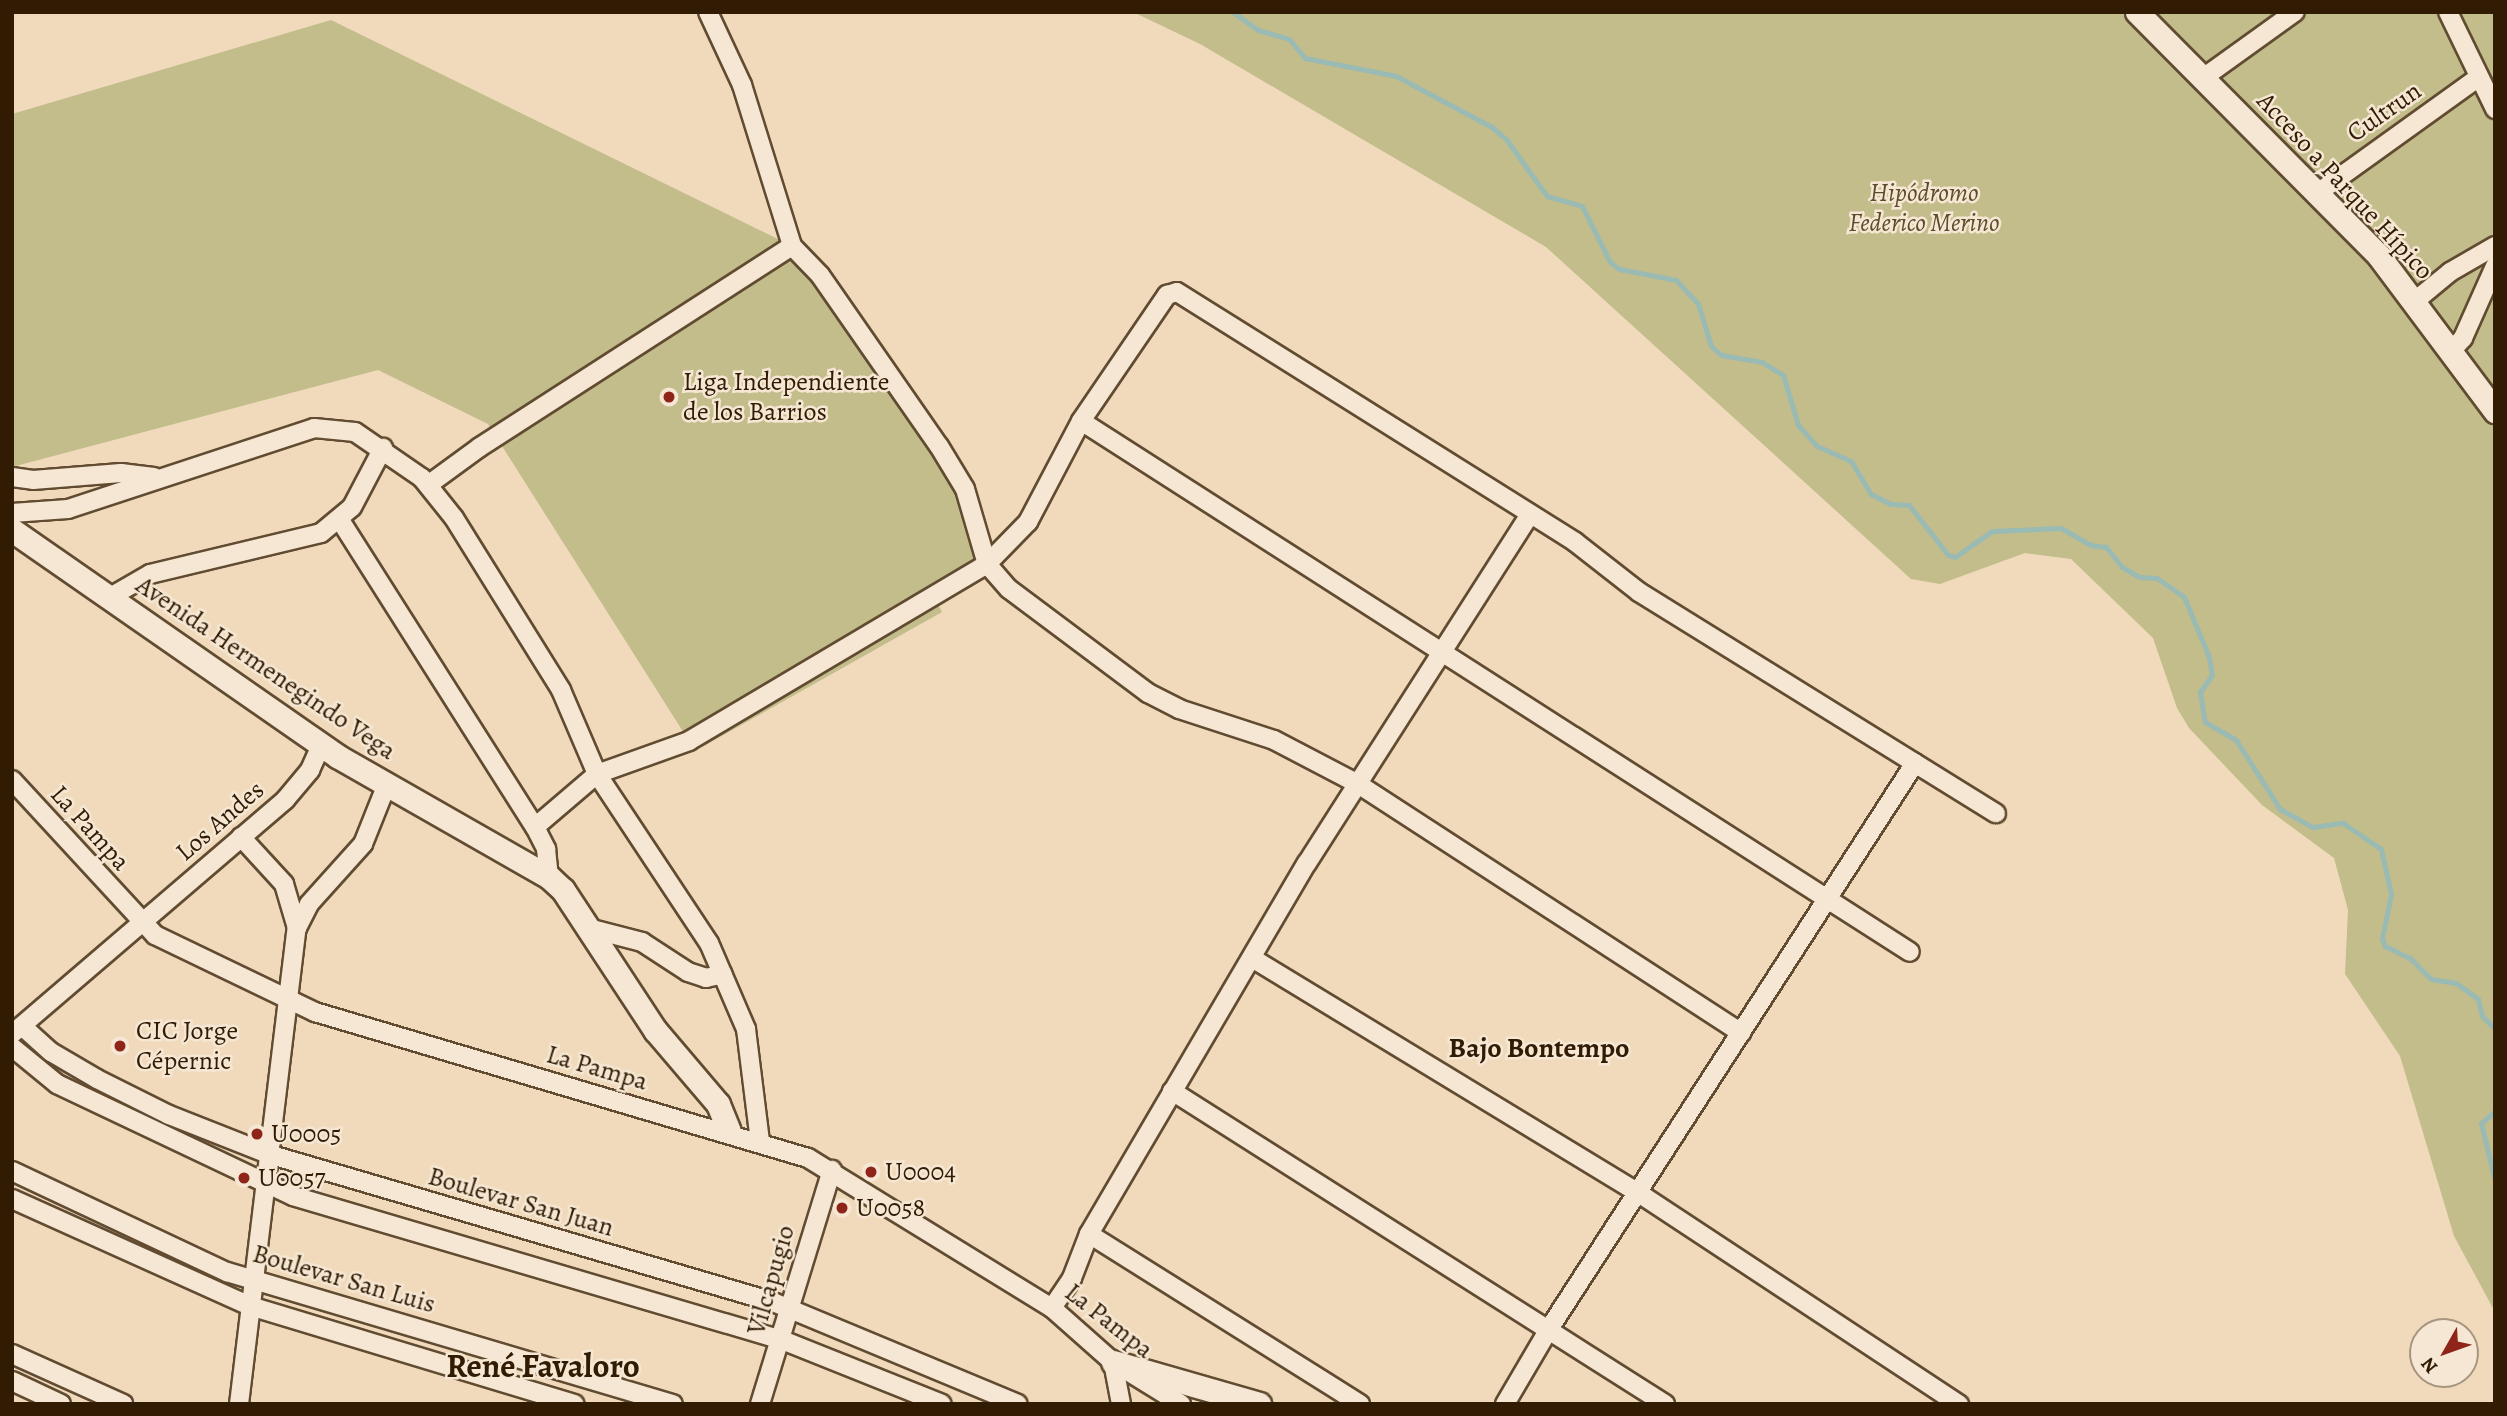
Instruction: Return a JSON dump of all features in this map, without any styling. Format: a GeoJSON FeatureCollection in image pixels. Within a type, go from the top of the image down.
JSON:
{"type":"FeatureCollection","features":[{"type":"Feature","properties":{"kind":"street"},"geometry":{"type":"LineString","coordinates":[[708,12],[742,85],[792,246],[820,275],[939,446],[965,489],[987,564],[1009,589],[1148,693],[1179,709],[1275,740],[1358,784],[1741,1033]]}},
{"type":"Feature","properties":{"kind":"street","name":"Acceso a Parque Hípico"},"geometry":{"type":"LineString","coordinates":[[2137,12],[2319,192],[2415,301],[2495,411]]}},
{"type":"Feature","properties":{"kind":"street"},"geometry":{"type":"LineString","coordinates":[[2203,78],[2295,12]]}},
{"type":"Feature","properties":{"kind":"street"},"geometry":{"type":"LineString","coordinates":[[2448,12],[2495,109]]}},
{"type":"Feature","properties":{"kind":"street","name":"Cultrun"},"geometry":{"type":"LineString","coordinates":[[2319,192],[2479,77]]}},
{"type":"Feature","properties":{"kind":"street"},"geometry":{"type":"LineString","coordinates":[[428,485],[480,447],[792,246]]}},
{"type":"Feature","properties":{"kind":"street"},"geometry":{"type":"LineString","coordinates":[[2415,301],[2471,257],[2495,246]]}},
{"type":"Feature","properties":{"kind":"street"},"geometry":{"type":"LineString","coordinates":[[2451,351],[2463,338],[2495,266]]}},
{"type":"Feature","properties":{"kind":"street"},"geometry":{"type":"LineString","coordinates":[[535,827],[597,774],[689,741],[987,564],[1028,522],[1081,421],[1167,295],[1177,292],[1530,514],[1639,592],[1996,813]]}},
{"type":"Feature","properties":{"kind":"street"},"geometry":{"type":"LineString","coordinates":[[1081,421],[1441,650],[1823,901],[1910,953]]}},
{"type":"Feature","properties":{"kind":"street"},"geometry":{"type":"LineString","coordinates":[[12,513],[68,509],[314,428],[355,432],[383,448],[428,485],[561,690],[597,774],[709,943],[746,1029],[760,1142]]}},
{"type":"Feature","properties":{"kind":"street"},"geometry":{"type":"LineString","coordinates":[[112,596],[150,574],[293,542],[340,520],[352,507],[383,448]]}},
{"type":"Feature","properties":{"kind":"street"},"geometry":{"type":"LineString","coordinates":[[12,477],[33,480],[121,473],[161,478]]}},
{"type":"Feature","properties":{"kind":"street"},"geometry":{"type":"LineString","coordinates":[[1052,1308],[1072,1278],[1089,1234],[1252,958],[1441,650],[1530,514]]}},
{"type":"Feature","properties":{"kind":"street"},"geometry":{"type":"LineString","coordinates":[[340,520],[535,827],[546,849],[549,877]]}},
{"type":"Feature","properties":{"kind":"street","name":"Avenida Hermenegindo Vega"},"geometry":{"type":"LineString","coordinates":[[12,530],[112,596],[321,745],[549,877],[588,928],[655,1030],[719,1104],[729,1131]]}},
{"type":"Feature","properties":{"kind":"street","name":"Los Andes"},"geometry":{"type":"LineString","coordinates":[[15,1033],[285,800],[310,770],[321,745]]}},
{"type":"Feature","properties":{"kind":"street"},"geometry":{"type":"LineString","coordinates":[[1505,1404],[1549,1329],[1741,1033],[1823,901],[1915,763]]}},
{"type":"Feature","properties":{"kind":"street","name":"La Pampa"},"geometry":{"type":"LineString","coordinates":[[12,780],[141,924],[286,1000],[595,1096],[729,1131],[832,1170],[1052,1308],[1113,1362],[1181,1404]]}},
{"type":"Feature","properties":{"kind":"street"},"geometry":{"type":"LineString","coordinates":[[239,1404],[286,1000],[297,928],[309,904],[363,844],[387,784]]}},
{"type":"Feature","properties":{"kind":"street"},"geometry":{"type":"LineString","coordinates":[[241,837],[284,884],[297,928]]}},
{"type":"Feature","properties":{"kind":"street"},"geometry":{"type":"LineString","coordinates":[[588,928],[642,942],[688,972],[706,978],[723,974]]}},
{"type":"Feature","properties":{"kind":"street"},"geometry":{"type":"LineString","coordinates":[[1252,958],[1637,1192],[1959,1404]]}},
{"type":"Feature","properties":{"kind":"street"},"geometry":{"type":"LineString","coordinates":[[15,1033],[57,1084],[264,1185],[782,1340],[942,1404]]}},
{"type":"Feature","properties":{"kind":"street","name":"Boulevar San Juan"},"geometry":{"type":"LineString","coordinates":[[15,1033],[169,1115],[268,1154],[789,1308],[1018,1404]]}},
{"type":"Feature","properties":{"kind":"street"},"geometry":{"type":"LineString","coordinates":[[1172,1091],[1665,1404]]}},
{"type":"Feature","properties":{"kind":"street","name":"Vilcapugio"},"geometry":{"type":"LineString","coordinates":[[760,1404],[782,1340],[789,1308],[832,1170]]}},
{"type":"Feature","properties":{"kind":"street","name":"Boulevar San Luis"},"geometry":{"type":"LineString","coordinates":[[12,1171],[227,1272],[674,1404]]}},
{"type":"Feature","properties":{"kind":"street","name":"Boulevar San Luis"},"geometry":{"type":"LineString","coordinates":[[12,1199],[250,1306],[575,1404]]}},
{"type":"Feature","properties":{"kind":"street"},"geometry":{"type":"LineString","coordinates":[[1089,1234],[1360,1404]]}},
{"type":"Feature","properties":{"kind":"street"},"geometry":{"type":"LineString","coordinates":[[12,1354],[123,1404]]}},
{"type":"Feature","properties":{"kind":"street"},"geometry":{"type":"LineString","coordinates":[[1121,1404],[1113,1362],[1259,1404]]}},
{"type":"Feature","properties":{"kind":"street"},"geometry":{"type":"LineString","coordinates":[[12,1381],[61,1404]]}},
{"type":"Feature","properties":{"kind":"green space","name":"Hipódromo Federico Merino"},"geometry":{"type":"Polygon","coordinates":[[[1133,12],[2495,12],[2495,1312],[2454,1236],[2400,1056],[2345,974],[2348,910],[2334,858],[2262,805],[2189,728],[2177,708],[2153,638],[2071,559],[2025,553],[1940,584],[1911,579],[1546,247],[1200,44],[1133,12]]]}},
{"type":"Feature","properties":{"kind":"green space","name":"Liga Independiente de los Barrios"},"geometry":{"type":"Polygon","coordinates":[[[331,20],[792,246],[939,446],[987,564],[934,597],[942,612],[702,747],[696,737],[689,741],[488,424],[378,370],[12,467],[12,114],[331,20]]]}},
{"type":"Feature","properties":{"kind":"waterway"},"geometry":{"type":"LineString","coordinates":[[1233,12],[1258,30],[1289,39],[1305,58],[1396,76],[1492,127],[1506,139],[1547,196],[1582,206],[1610,262],[1619,269],[1676,280],[1698,304],[1711,346],[1721,355],[1762,362],[1783,375],[1798,425],[1817,446],[1851,461],[1871,494],[1891,504],[1909,505],[1948,555],[1955,557],[1992,531],[2061,528],[2090,545],[2106,547],[2122,567],[2139,577],[2157,578],[2184,597],[2209,657],[2212,675],[2200,692],[2205,722],[2236,740],[2280,809],[2313,827],[2343,823],[2381,849],[2391,894],[2382,939],[2385,946],[2410,958],[2431,979],[2456,983],[2478,999],[2482,1016],[2495,1029]]}},
{"type":"Feature","properties":{"kind":"waterway"},"geometry":{"type":"LineString","coordinates":[[2495,1111],[2481,1123],[2495,1181]]}},
{"type":"Feature","properties":{"kind":"place","name":"Liga Independiente de los Barrios"},"geometry":{"type":"Point","coordinates":[669,397]}},
{"type":"Feature","properties":{"kind":"place","name":"CIC Jorge Cépernic"},"geometry":{"type":"Point","coordinates":[120,1046]}},
{"type":"Feature","properties":{"kind":"place","name":"U0005"},"geometry":{"type":"Point","coordinates":[257,1134]}},
{"type":"Feature","properties":{"kind":"place","name":"U0004"},"geometry":{"type":"Point","coordinates":[871,1172]}},
{"type":"Feature","properties":{"kind":"place","name":"U0057"},"geometry":{"type":"Point","coordinates":[244,1178]}},
{"type":"Feature","properties":{"kind":"place","name":"U0058"},"geometry":{"type":"Point","coordinates":[842,1208]}},
{"type":"Feature","properties":{"kind":"district","name":"Bajo Bontempo"},"geometry":{"type":"Point","coordinates":[1539,1048]}},
{"type":"Feature","properties":{"kind":"district","name":"René Favaloro"},"geometry":{"type":"Point","coordinates":[543,1366]}}]}
